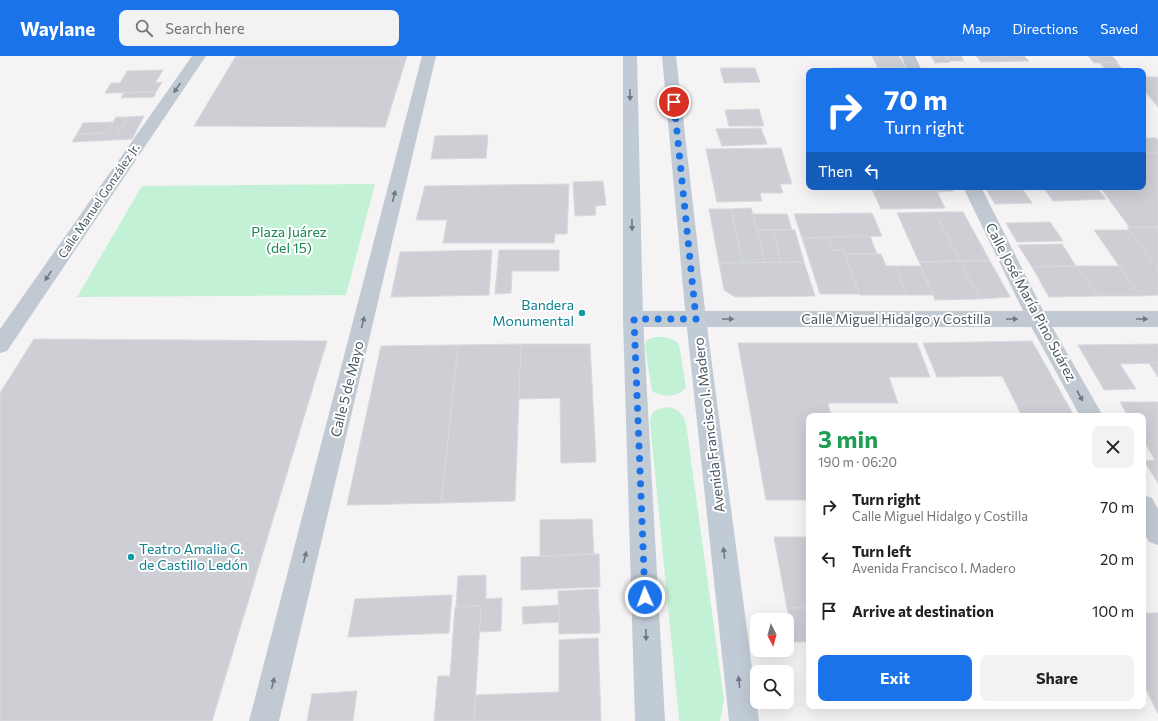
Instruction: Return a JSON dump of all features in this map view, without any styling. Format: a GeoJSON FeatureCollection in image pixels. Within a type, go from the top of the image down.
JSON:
{"type":"FeatureCollection","features":[{"type":"Feature","properties":{"kind":"main road"},"geometry":{"type":"LineString","coordinates":[[630,56],[634,319],[650,721]]}},
{"type":"Feature","properties":{"kind":"main road","name":"Avenida Francisco I. Madero"},"geometry":{"type":"LineString","coordinates":[[670,56],[696,319],[744,721]]}},
{"type":"Feature","properties":{"kind":"street","name":"Calle Manuel González Jr."},"geometry":{"type":"LineString","coordinates":[[0,346],[7,324],[199,56]]}},
{"type":"Feature","properties":{"kind":"street","name":"Calle 5 de Mayo"},"geometry":{"type":"LineString","coordinates":[[264,721],[429,56]]}},
{"type":"Feature","properties":{"kind":"street"},"geometry":{"type":"LineString","coordinates":[[908,56],[914,68]]}},
{"type":"Feature","properties":{"kind":"street","name":"Calle José María Pino Suárez"},"geometry":{"type":"LineString","coordinates":[[973,190],[1037,319],[1090,413]]}},
{"type":"Feature","properties":{"kind":"street","name":"Calle Miguel Hidalgo y Costilla"},"geometry":{"type":"LineString","coordinates":[[634,319],[1158,319]]}},
{"type":"Feature","properties":{"kind":"street"},"geometry":{"type":"LineString","coordinates":[[1146,511],[1158,533]]}},
{"type":"Feature","properties":{"kind":"green space","name":"Plaza Juárez (del 15)"},"geometry":{"type":"Polygon","coordinates":[[[375,184],[346,295],[77,297],[142,186],[375,184]]]}},
{"type":"Feature","properties":{"kind":"green space"},"geometry":{"type":"Polygon","coordinates":[[[655,337],[668,338],[679,344],[686,387],[683,391],[674,395],[665,396],[652,391],[645,346],[647,340],[655,337]]]}},
{"type":"Feature","properties":{"kind":"green space"},"geometry":{"type":"Polygon","coordinates":[[[667,407],[680,412],[686,424],[724,700],[720,721],[680,721],[679,719],[650,422],[651,415],[655,411],[667,407]]]}},
{"type":"Feature","properties":{"kind":"building"},"geometry":{"type":"Polygon","coordinates":[[[236,56],[407,56],[385,127],[194,126],[236,56]]]}},
{"type":"Feature","properties":{"kind":"building"},"geometry":{"type":"Polygon","coordinates":[[[872,56],[899,56],[906,68],[878,68],[872,56]]]}},
{"type":"Feature","properties":{"kind":"building"},"geometry":{"type":"Polygon","coordinates":[[[931,56],[945,56],[950,62],[935,63],[931,56]]]}},
{"type":"Feature","properties":{"kind":"building"},"geometry":{"type":"Polygon","coordinates":[[[946,56],[961,56],[964,61],[950,61],[946,56]]]}},
{"type":"Feature","properties":{"kind":"building"},"geometry":{"type":"Polygon","coordinates":[[[976,56],[1024,56],[1029,61],[981,62],[976,56]]]}},
{"type":"Feature","properties":{"kind":"building"},"geometry":{"type":"Polygon","coordinates":[[[1088,56],[1112,56],[1118,62],[1094,63],[1088,56]]]}},
{"type":"Feature","properties":{"kind":"building"},"geometry":{"type":"Polygon","coordinates":[[[1116,62],[1121,68],[1104,68],[1100,63],[1116,62]]]}},
{"type":"Feature","properties":{"kind":"building"},"geometry":{"type":"Polygon","coordinates":[[[720,68],[755,68],[760,82],[724,83],[720,68]]]}},
{"type":"Feature","properties":{"kind":"building"},"geometry":{"type":"Polygon","coordinates":[[[163,70],[155,83],[162,82],[156,92],[105,93],[111,83],[120,83],[127,71],[163,70]]]}},
{"type":"Feature","properties":{"kind":"building"},"geometry":{"type":"Polygon","coordinates":[[[1146,77],[1158,77],[1158,107],[1146,93],[1146,77]]]}},
{"type":"Feature","properties":{"kind":"building"},"geometry":{"type":"Polygon","coordinates":[[[156,92],[154,97],[121,98],[124,93],[156,92]]]}},
{"type":"Feature","properties":{"kind":"building"},"geometry":{"type":"Polygon","coordinates":[[[759,109],[764,126],[729,126],[725,110],[759,109]]]}},
{"type":"Feature","properties":{"kind":"building"},"geometry":{"type":"Polygon","coordinates":[[[144,116],[132,139],[114,140],[127,117],[144,116]]]}},
{"type":"Feature","properties":{"kind":"building"},"geometry":{"type":"Polygon","coordinates":[[[116,117],[127,117],[114,140],[72,142],[77,134],[107,133],[116,117]]]}},
{"type":"Feature","properties":{"kind":"building"},"geometry":{"type":"Polygon","coordinates":[[[114,122],[107,133],[77,134],[83,123],[114,122]]]}},
{"type":"Feature","properties":{"kind":"building"},"geometry":{"type":"Polygon","coordinates":[[[761,128],[767,144],[722,146],[716,129],[761,128]]]}},
{"type":"Feature","properties":{"kind":"building"},"geometry":{"type":"Polygon","coordinates":[[[488,135],[486,158],[431,159],[435,136],[488,135]]]}},
{"type":"Feature","properties":{"kind":"building"},"geometry":{"type":"Polygon","coordinates":[[[1146,138],[1156,138],[1158,140],[1158,153],[1146,153],[1146,138]]]}},
{"type":"Feature","properties":{"kind":"building"},"geometry":{"type":"Polygon","coordinates":[[[781,148],[792,184],[780,184],[783,193],[760,193],[762,201],[717,202],[706,149],[781,148]]]}},
{"type":"Feature","properties":{"kind":"building"},"geometry":{"type":"Polygon","coordinates":[[[1146,153],[1158,153],[1158,227],[1130,228],[1102,190],[1146,190],[1146,153]]]}},
{"type":"Feature","properties":{"kind":"building"},"geometry":{"type":"Polygon","coordinates":[[[603,181],[606,205],[595,206],[596,215],[575,216],[573,182],[603,181]]]}},
{"type":"Feature","properties":{"kind":"building"},"geometry":{"type":"Polygon","coordinates":[[[569,184],[567,234],[555,234],[554,243],[443,243],[447,220],[416,220],[425,186],[569,184]]]}},
{"type":"Feature","properties":{"kind":"building"},"geometry":{"type":"Polygon","coordinates":[[[872,190],[954,191],[937,192],[945,208],[881,209],[872,190]]]}},
{"type":"Feature","properties":{"kind":"building"},"geometry":{"type":"Polygon","coordinates":[[[987,190],[1023,190],[1032,203],[995,204],[987,190]]]}},
{"type":"Feature","properties":{"kind":"building"},"geometry":{"type":"Polygon","coordinates":[[[1045,190],[1098,190],[1106,199],[1053,201],[1045,190]]]}},
{"type":"Feature","properties":{"kind":"building"},"geometry":{"type":"Polygon","coordinates":[[[751,208],[765,263],[743,263],[731,209],[751,208]]]}},
{"type":"Feature","properties":{"kind":"building"},"geometry":{"type":"Polygon","coordinates":[[[709,209],[731,209],[743,263],[719,263],[709,209]]]}},
{"type":"Feature","properties":{"kind":"building"},"geometry":{"type":"Polygon","coordinates":[[[935,212],[960,261],[919,262],[897,213],[935,212]]]}},
{"type":"Feature","properties":{"kind":"building"},"geometry":{"type":"Polygon","coordinates":[[[935,212],[963,212],[990,261],[960,261],[935,212]]]}},
{"type":"Feature","properties":{"kind":"building"},"geometry":{"type":"Polygon","coordinates":[[[872,213],[882,236],[802,238],[794,214],[872,213]]]}},
{"type":"Feature","properties":{"kind":"building"},"geometry":{"type":"Polygon","coordinates":[[[753,214],[787,214],[792,230],[757,230],[753,214]]]}},
{"type":"Feature","properties":{"kind":"building"},"geometry":{"type":"Polygon","coordinates":[[[1050,222],[1063,241],[1017,242],[1006,223],[1050,222]]]}},
{"type":"Feature","properties":{"kind":"building"},"geometry":{"type":"Polygon","coordinates":[[[1127,227],[1158,227],[1158,269],[1129,230],[1127,227]]]}},
{"type":"Feature","properties":{"kind":"building"},"geometry":{"type":"Polygon","coordinates":[[[757,230],[773,230],[781,263],[765,263],[757,230]]]}},
{"type":"Feature","properties":{"kind":"building"},"geometry":{"type":"Polygon","coordinates":[[[773,230],[795,230],[804,262],[781,263],[773,230]]]}},
{"type":"Feature","properties":{"kind":"building"},"geometry":{"type":"Polygon","coordinates":[[[1094,230],[1129,230],[1158,269],[1158,295],[1140,296],[1094,230]]]}},
{"type":"Feature","properties":{"kind":"building"},"geometry":{"type":"Polygon","coordinates":[[[870,236],[877,254],[845,254],[843,250],[832,250],[828,237],[870,236]]]}},
{"type":"Feature","properties":{"kind":"building"},"geometry":{"type":"Polygon","coordinates":[[[828,237],[832,250],[843,250],[860,294],[820,294],[802,238],[828,237]]]}},
{"type":"Feature","properties":{"kind":"building"},"geometry":{"type":"Polygon","coordinates":[[[1062,244],[1076,266],[1032,267],[1018,245],[1062,244]]]}},
{"type":"Feature","properties":{"kind":"building"},"geometry":{"type":"Polygon","coordinates":[[[492,250],[489,295],[391,297],[400,252],[492,250]]]}},
{"type":"Feature","properties":{"kind":"building"},"geometry":{"type":"Polygon","coordinates":[[[499,250],[559,250],[559,271],[512,271],[511,293],[495,294],[499,250]]]}},
{"type":"Feature","properties":{"kind":"building"},"geometry":{"type":"Polygon","coordinates":[[[845,254],[881,254],[886,266],[895,266],[907,295],[860,295],[845,254]]]}},
{"type":"Feature","properties":{"kind":"building"},"geometry":{"type":"Polygon","coordinates":[[[960,261],[990,261],[1010,297],[980,299],[960,261]]]}},
{"type":"Feature","properties":{"kind":"building"},"geometry":{"type":"Polygon","coordinates":[[[960,261],[980,299],[935,300],[919,262],[960,261]]]}},
{"type":"Feature","properties":{"kind":"building"},"geometry":{"type":"Polygon","coordinates":[[[804,262],[815,296],[735,297],[724,290],[719,263],[804,262]]]}},
{"type":"Feature","properties":{"kind":"building"},"geometry":{"type":"Polygon","coordinates":[[[895,266],[920,266],[933,295],[907,295],[895,266]]]}},
{"type":"Feature","properties":{"kind":"building"},"geometry":{"type":"Polygon","coordinates":[[[1076,266],[1119,266],[1140,296],[1097,296],[1076,266]]]}},
{"type":"Feature","properties":{"kind":"building"},"geometry":{"type":"Polygon","coordinates":[[[1076,266],[1097,296],[1049,297],[1032,267],[1076,266]]]}},
{"type":"Feature","properties":{"kind":"building","name":"Teatro Amalia G. de Castillo Ledón"},"geometry":{"type":"Polygon","coordinates":[[[34,339],[327,341],[212,721],[0,721],[0,393],[34,339]]]}},
{"type":"Feature","properties":{"kind":"building"},"geometry":{"type":"Polygon","coordinates":[[[1032,341],[1072,413],[1020,413],[1002,376],[937,377],[923,343],[1032,341]]]}},
{"type":"Feature","properties":{"kind":"building"},"geometry":{"type":"Polygon","coordinates":[[[738,343],[917,343],[930,377],[889,377],[898,403],[828,403],[830,413],[806,413],[806,500],[766,500],[738,343]]]}},
{"type":"Feature","properties":{"kind":"building"},"geometry":{"type":"Polygon","coordinates":[[[521,344],[590,344],[596,462],[561,463],[560,398],[518,399],[521,344]]]}},
{"type":"Feature","properties":{"kind":"building"},"geometry":{"type":"Polygon","coordinates":[[[521,344],[515,501],[441,503],[458,345],[521,344]]]}},
{"type":"Feature","properties":{"kind":"building"},"geometry":{"type":"Polygon","coordinates":[[[1158,344],[1158,363],[1120,364],[1136,389],[1104,390],[1078,345],[1158,344]]]}},
{"type":"Feature","properties":{"kind":"building"},"geometry":{"type":"Polygon","coordinates":[[[458,345],[441,503],[347,505],[381,346],[458,345]]]}},
{"type":"Feature","properties":{"kind":"building"},"geometry":{"type":"Polygon","coordinates":[[[1149,363],[1158,363],[1158,377],[1149,363]]]}},
{"type":"Feature","properties":{"kind":"building"},"geometry":{"type":"Polygon","coordinates":[[[1120,402],[1158,402],[1158,460],[1155,460],[1146,445],[1146,413],[1126,413],[1120,402]]]}},
{"type":"Feature","properties":{"kind":"building"},"geometry":{"type":"Polygon","coordinates":[[[1158,460],[1158,483],[1146,464],[1146,461],[1158,460]]]}},
{"type":"Feature","properties":{"kind":"building"},"geometry":{"type":"Polygon","coordinates":[[[592,519],[594,554],[540,556],[540,520],[592,519]]]}},
{"type":"Feature","properties":{"kind":"building"},"geometry":{"type":"Polygon","coordinates":[[[774,537],[806,537],[806,608],[787,608],[774,537]]]}},
{"type":"Feature","properties":{"kind":"building"},"geometry":{"type":"Polygon","coordinates":[[[599,554],[600,587],[521,590],[521,557],[599,554]]]}},
{"type":"Feature","properties":{"kind":"building"},"geometry":{"type":"Polygon","coordinates":[[[486,575],[486,599],[502,598],[501,631],[479,632],[481,606],[456,607],[458,576],[486,575]]]}},
{"type":"Feature","properties":{"kind":"building"},"geometry":{"type":"Polygon","coordinates":[[[598,589],[600,633],[559,634],[558,591],[598,589]]]}},
{"type":"Feature","properties":{"kind":"building"},"geometry":{"type":"Polygon","coordinates":[[[452,595],[449,633],[348,637],[355,599],[452,595]]]}},
{"type":"Feature","properties":{"kind":"building"},"geometry":{"type":"Polygon","coordinates":[[[559,605],[559,622],[523,624],[522,607],[559,605]]]}},
{"type":"Feature","properties":{"kind":"building"},"geometry":{"type":"Polygon","coordinates":[[[481,606],[474,721],[434,721],[438,676],[450,676],[455,607],[481,606]]]}},
{"type":"Feature","properties":{"kind":"building"},"geometry":{"type":"Polygon","coordinates":[[[787,608],[806,608],[806,642],[794,642],[794,613],[788,613],[787,608]]]}},
{"type":"Feature","properties":{"kind":"building"},"geometry":{"type":"Polygon","coordinates":[[[1146,613],[1158,613],[1158,714],[1146,689],[1146,613]]]}},
{"type":"Feature","properties":{"kind":"building"},"geometry":{"type":"Polygon","coordinates":[[[598,638],[601,721],[474,721],[476,695],[559,692],[559,640],[598,638]]]}},
{"type":"Feature","properties":{"kind":"building"},"geometry":{"type":"Polygon","coordinates":[[[357,691],[353,721],[307,721],[312,694],[357,691]]]}},
{"type":"Feature","properties":{"kind":"place","name":"Bandera Monumental"},"geometry":{"type":"Point","coordinates":[582,313]}},
{"type":"Feature","properties":{"kind":"place","name":"Teatro Amalia G. de Castillo Ledón"},"geometry":{"type":"Point","coordinates":[131,557]}},
{"type":"Feature","properties":{"kind":"route"},"geometry":{"type":"LineString","coordinates":[[645,597],[634,319],[696,319],[674,102]]}}]}
